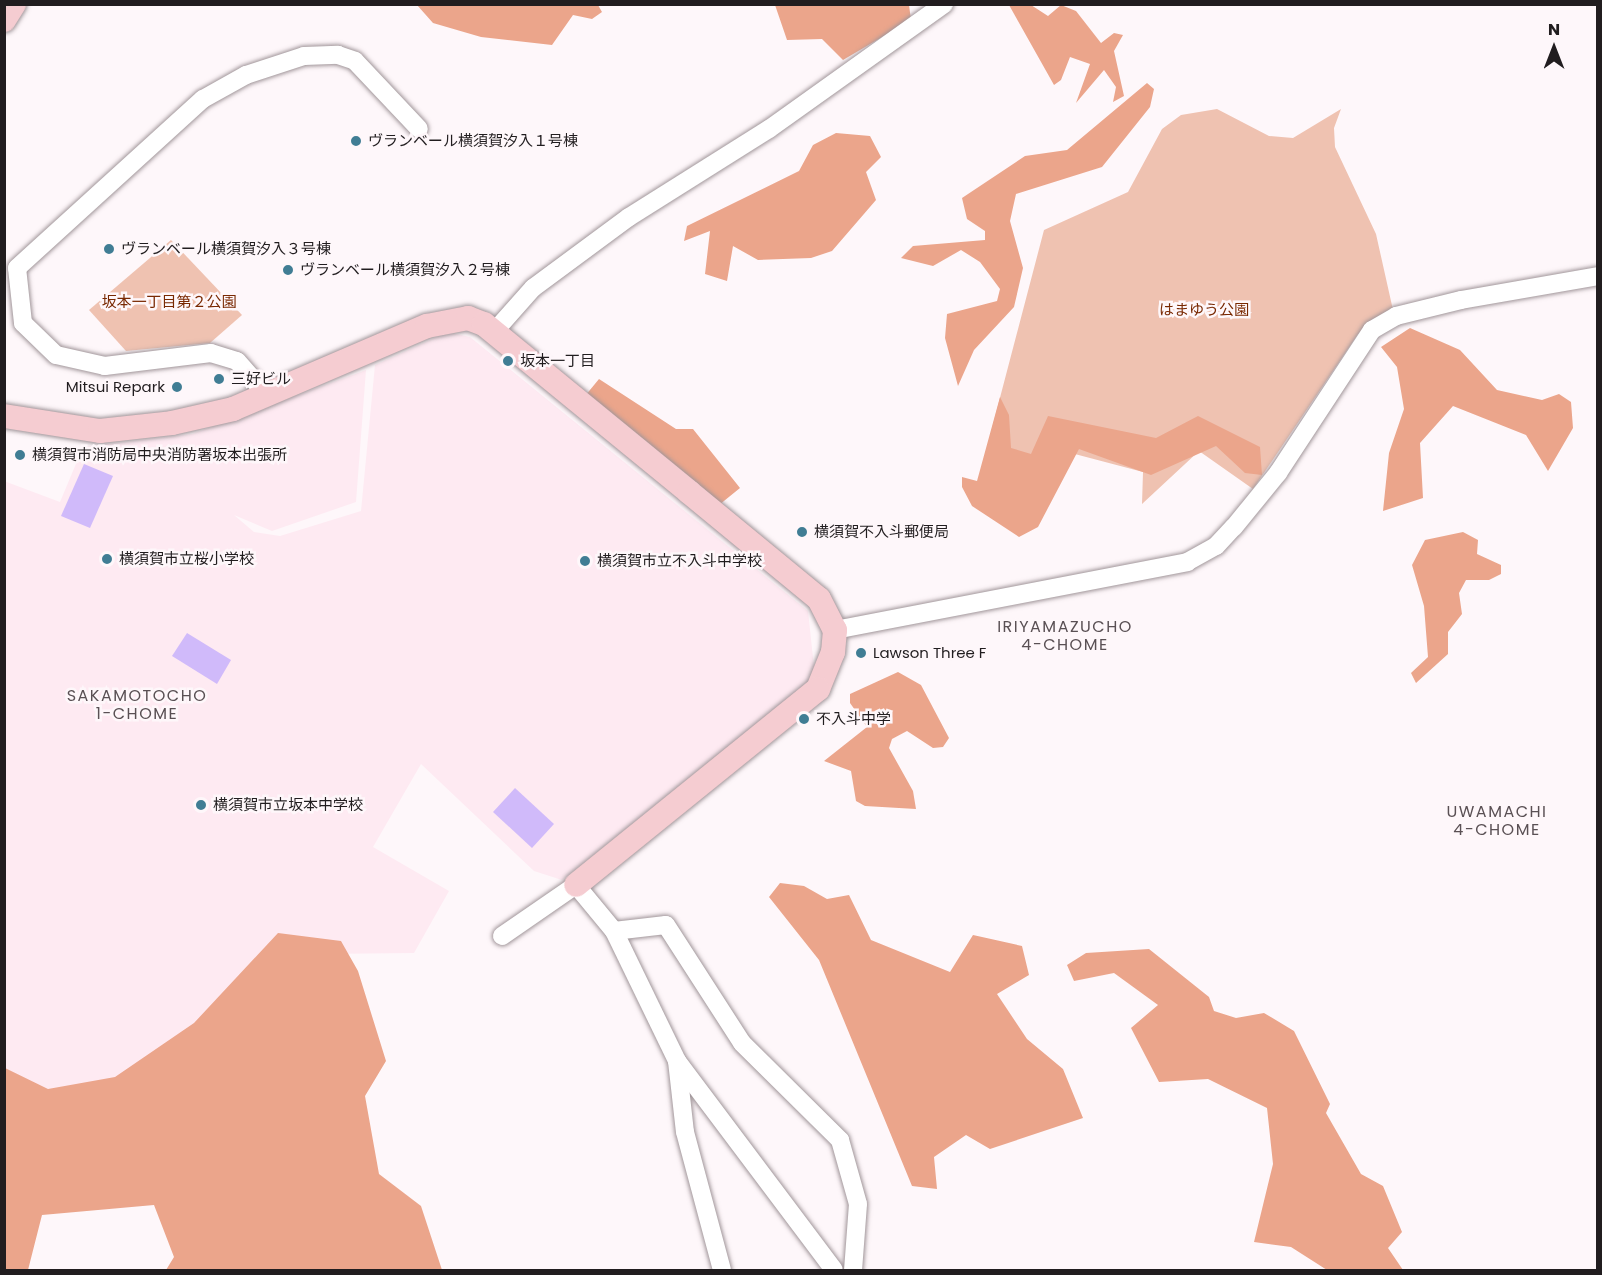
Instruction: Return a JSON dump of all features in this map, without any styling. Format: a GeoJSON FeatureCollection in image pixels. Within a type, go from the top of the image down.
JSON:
{"type":"FeatureCollection","features":[{"type":"Feature","properties":{"kind":"street"},"geometry":{"type":"LineString","coordinates":[[4,20],[14,4]]}},
{"type":"Feature","properties":{"kind":"street"},"geometry":{"type":"LineString","coordinates":[[493,333],[533,288],[629,217],[769,129],[944,4]]}},
{"type":"Feature","properties":{"kind":"street"},"geometry":{"type":"LineString","coordinates":[[267,395],[237,361],[211,352],[105,366],[56,356],[23,323],[17,268],[203,99],[246,75],[304,56],[338,55],[355,61],[419,129]]}},
{"type":"Feature","properties":{"kind":"street"},"geometry":{"type":"LineString","coordinates":[[835,630],[1059,591],[1187,562],[1234,527],[1278,473],[1372,330],[1396,316],[1461,300],[1598,276]]}},
{"type":"Feature","properties":{"kind":"street"},"geometry":{"type":"LineString","coordinates":[[4,416],[64,429],[129,429],[212,414],[267,395],[450,318],[468,318],[493,333],[819,599],[835,630],[818,689],[576,885],[502,936]]}},
{"type":"Feature","properties":{"kind":"street"},"geometry":{"type":"LineString","coordinates":[[576,885],[614,931],[677,1062],[834,1270]]}},
{"type":"Feature","properties":{"kind":"street"},"geometry":{"type":"LineString","coordinates":[[614,931],[666,925],[742,1043],[840,1140],[858,1204],[853,1270]]}},
{"type":"Feature","properties":{"kind":"street"},"geometry":{"type":"LineString","coordinates":[[677,1062],[685,1132],[722,1270]]}},
{"type":"Feature","properties":{"kind":"shaded area"},"geometry":{"type":"Polygon","coordinates":[[[417,5],[598,5],[602,12],[592,19],[573,15],[552,45],[481,37],[433,23],[417,5]]]}},
{"type":"Feature","properties":{"kind":"shaded area"},"geometry":{"type":"Polygon","coordinates":[[[775,5],[909,5],[911,20],[843,60],[822,39],[787,40],[775,5]]]}},
{"type":"Feature","properties":{"kind":"shaded area"},"geometry":{"type":"Polygon","coordinates":[[[1009,5],[1031,5],[1048,16],[1061,5],[1076,11],[1101,43],[1114,33],[1123,35],[1114,51],[1124,96],[1113,102],[1116,87],[1104,70],[1076,103],[1090,64],[1070,57],[1061,80],[1054,85],[1009,5]]]}},
{"type":"Feature","properties":{"kind":"shaded area"},"geometry":{"type":"Polygon","coordinates":[[[1147,83],[1154,89],[1150,107],[1102,167],[1016,194],[1010,221],[1023,268],[1014,307],[974,350],[958,386],[945,338],[947,314],[997,301],[1000,289],[980,262],[961,250],[933,266],[901,258],[913,246],[985,240],[985,231],[967,219],[962,198],[1025,156],[1067,150],[1147,83]]]}},
{"type":"Feature","properties":{"kind":"shaded area"},"geometry":{"type":"Polygon","coordinates":[[[836,133],[870,136],[881,157],[866,172],[876,200],[832,251],[811,258],[758,260],[733,246],[727,281],[705,274],[710,231],[684,241],[687,226],[799,171],[813,145],[836,133]]]}},
{"type":"Feature","properties":{"kind":"shaded area"},"geometry":{"type":"Polygon","coordinates":[[[1410,328],[1460,350],[1497,390],[1542,400],[1559,394],[1571,402],[1573,428],[1548,471],[1526,435],[1453,406],[1420,443],[1423,498],[1383,511],[1389,453],[1404,409],[1397,367],[1381,347],[1410,328]]]}},
{"type":"Feature","properties":{"kind":"shaded area"},"geometry":{"type":"Polygon","coordinates":[[[448,332],[470,337],[808,611],[814,667],[808,682],[562,880],[534,871],[421,764],[373,847],[449,891],[414,953],[322,954],[75,1129],[5,1089],[4,481],[60,502],[83,447],[192,434],[366,370],[356,502],[272,531],[234,515],[254,532],[280,536],[361,511],[375,365],[448,332]]]}},
{"type":"Feature","properties":{"kind":"shaded area"},"geometry":{"type":"Polygon","coordinates":[[[599,379],[676,429],[693,429],[740,488],[719,505],[585,396],[599,379]]]}},
{"type":"Feature","properties":{"kind":"shaded area"},"geometry":{"type":"Polygon","coordinates":[[[1000,397],[1009,415],[1011,448],[1031,454],[1048,416],[1156,438],[1198,416],[1260,447],[1262,475],[1245,473],[1216,446],[1151,475],[1079,449],[1038,527],[1019,537],[972,506],[962,487],[962,477],[977,481],[1000,397]]]}},
{"type":"Feature","properties":{"kind":"shaded area"},"geometry":{"type":"Polygon","coordinates":[[[84,464],[113,476],[90,528],[61,516],[84,464]]]}},
{"type":"Feature","properties":{"kind":"shaded area"},"geometry":{"type":"Polygon","coordinates":[[[1463,532],[1478,540],[1477,554],[1501,565],[1501,574],[1489,580],[1466,580],[1459,593],[1462,614],[1448,632],[1448,654],[1416,683],[1411,673],[1428,657],[1424,606],[1412,565],[1425,540],[1463,532]]]}},
{"type":"Feature","properties":{"kind":"shaded area"},"geometry":{"type":"Polygon","coordinates":[[[187,633],[231,660],[217,684],[172,656],[187,633]]]}},
{"type":"Feature","properties":{"kind":"shaded area"},"geometry":{"type":"Polygon","coordinates":[[[898,672],[921,685],[949,738],[943,747],[933,748],[907,731],[892,739],[889,748],[913,791],[916,809],[865,806],[856,801],[851,771],[824,761],[867,727],[850,703],[850,694],[898,672]]]}},
{"type":"Feature","properties":{"kind":"shaded area"},"geometry":{"type":"Polygon","coordinates":[[[515,788],[554,824],[532,848],[493,812],[515,788]]]}},
{"type":"Feature","properties":{"kind":"shaded area"},"geometry":{"type":"Polygon","coordinates":[[[780,883],[804,886],[827,899],[849,895],[871,940],[950,972],[973,935],[1022,946],[1029,975],[997,994],[1027,1039],[1063,1069],[1083,1118],[990,1149],[966,1135],[934,1157],[937,1189],[912,1186],[819,960],[769,897],[780,883]]]}},
{"type":"Feature","properties":{"kind":"shaded area"},"geometry":{"type":"Polygon","coordinates":[[[278,933],[341,941],[358,971],[386,1061],[365,1096],[379,1174],[421,1206],[442,1270],[166,1270],[174,1257],[154,1205],[42,1215],[28,1270],[5,1270],[5,1068],[48,1089],[115,1077],[194,1023],[278,933]]]}},
{"type":"Feature","properties":{"kind":"shaded area"},"geometry":{"type":"Polygon","coordinates":[[[1149,949],[1209,997],[1214,1011],[1236,1018],[1264,1013],[1294,1031],[1330,1104],[1326,1113],[1361,1174],[1383,1186],[1402,1232],[1388,1248],[1403,1270],[1327,1270],[1291,1247],[1254,1242],[1273,1164],[1267,1108],[1208,1079],[1159,1082],[1131,1028],[1158,1005],[1114,973],[1074,981],[1067,965],[1086,953],[1149,949]]]}},
{"type":"Feature","properties":{"kind":"green space","name":"はまゆう公園"},"geometry":{"type":"Polygon","coordinates":[[[1217,109],[1269,136],[1293,138],[1341,109],[1334,128],[1335,147],[1376,234],[1393,310],[1358,334],[1253,489],[1199,451],[1142,504],[1143,472],[1071,453],[1027,522],[991,432],[1044,230],[1128,192],[1162,129],[1181,115],[1217,109]]]}},
{"type":"Feature","properties":{"kind":"green space","name":"坂本一丁目第２公園"},"geometry":{"type":"Polygon","coordinates":[[[171,240],[242,315],[210,343],[126,351],[89,310],[171,240]]]}},
{"type":"Feature","properties":{"kind":"place","name":"ヴランベール横須賀汐入１号棟"},"geometry":{"type":"Point","coordinates":[356,141]}},
{"type":"Feature","properties":{"kind":"place","name":"ヴランベール横須賀汐入３号棟"},"geometry":{"type":"Point","coordinates":[109,249]}},
{"type":"Feature","properties":{"kind":"place","name":"ヴランベール横須賀汐入２号棟"},"geometry":{"type":"Point","coordinates":[288,270]}},
{"type":"Feature","properties":{"kind":"place","name":"坂本一丁目"},"geometry":{"type":"Point","coordinates":[508,361]}},
{"type":"Feature","properties":{"kind":"place","name":"三好ビル"},"geometry":{"type":"Point","coordinates":[219,379]}},
{"type":"Feature","properties":{"kind":"place","name":"Mitsui Repark"},"geometry":{"type":"Point","coordinates":[177,387]}},
{"type":"Feature","properties":{"kind":"place","name":"横須賀市消防局中央消防署坂本出張所"},"geometry":{"type":"Point","coordinates":[20,455]}},
{"type":"Feature","properties":{"kind":"place","name":"横須賀不入斗郵便局"},"geometry":{"type":"Point","coordinates":[802,532]}},
{"type":"Feature","properties":{"kind":"place","name":"横須賀市立桜小学校"},"geometry":{"type":"Point","coordinates":[107,559]}},
{"type":"Feature","properties":{"kind":"place","name":"横須賀市立不入斗中学校"},"geometry":{"type":"Point","coordinates":[585,561]}},
{"type":"Feature","properties":{"kind":"place","name":"Lawson Three F"},"geometry":{"type":"Point","coordinates":[861,653]}},
{"type":"Feature","properties":{"kind":"place","name":"不入斗中学"},"geometry":{"type":"Point","coordinates":[804,719]}},
{"type":"Feature","properties":{"kind":"place","name":"横須賀市立坂本中学校"},"geometry":{"type":"Point","coordinates":[201,805]}},
{"type":"Feature","properties":{"kind":"district","name":"IRIYAMAZUCHO 4-CHOME"},"geometry":{"type":"Point","coordinates":[1065,636]}},
{"type":"Feature","properties":{"kind":"district","name":"SAKAMOTOCHO 1-CHOME"},"geometry":{"type":"Point","coordinates":[137,705]}},
{"type":"Feature","properties":{"kind":"district","name":"UWAMACHI 4-CHOME"},"geometry":{"type":"Point","coordinates":[1497,821]}}]}
